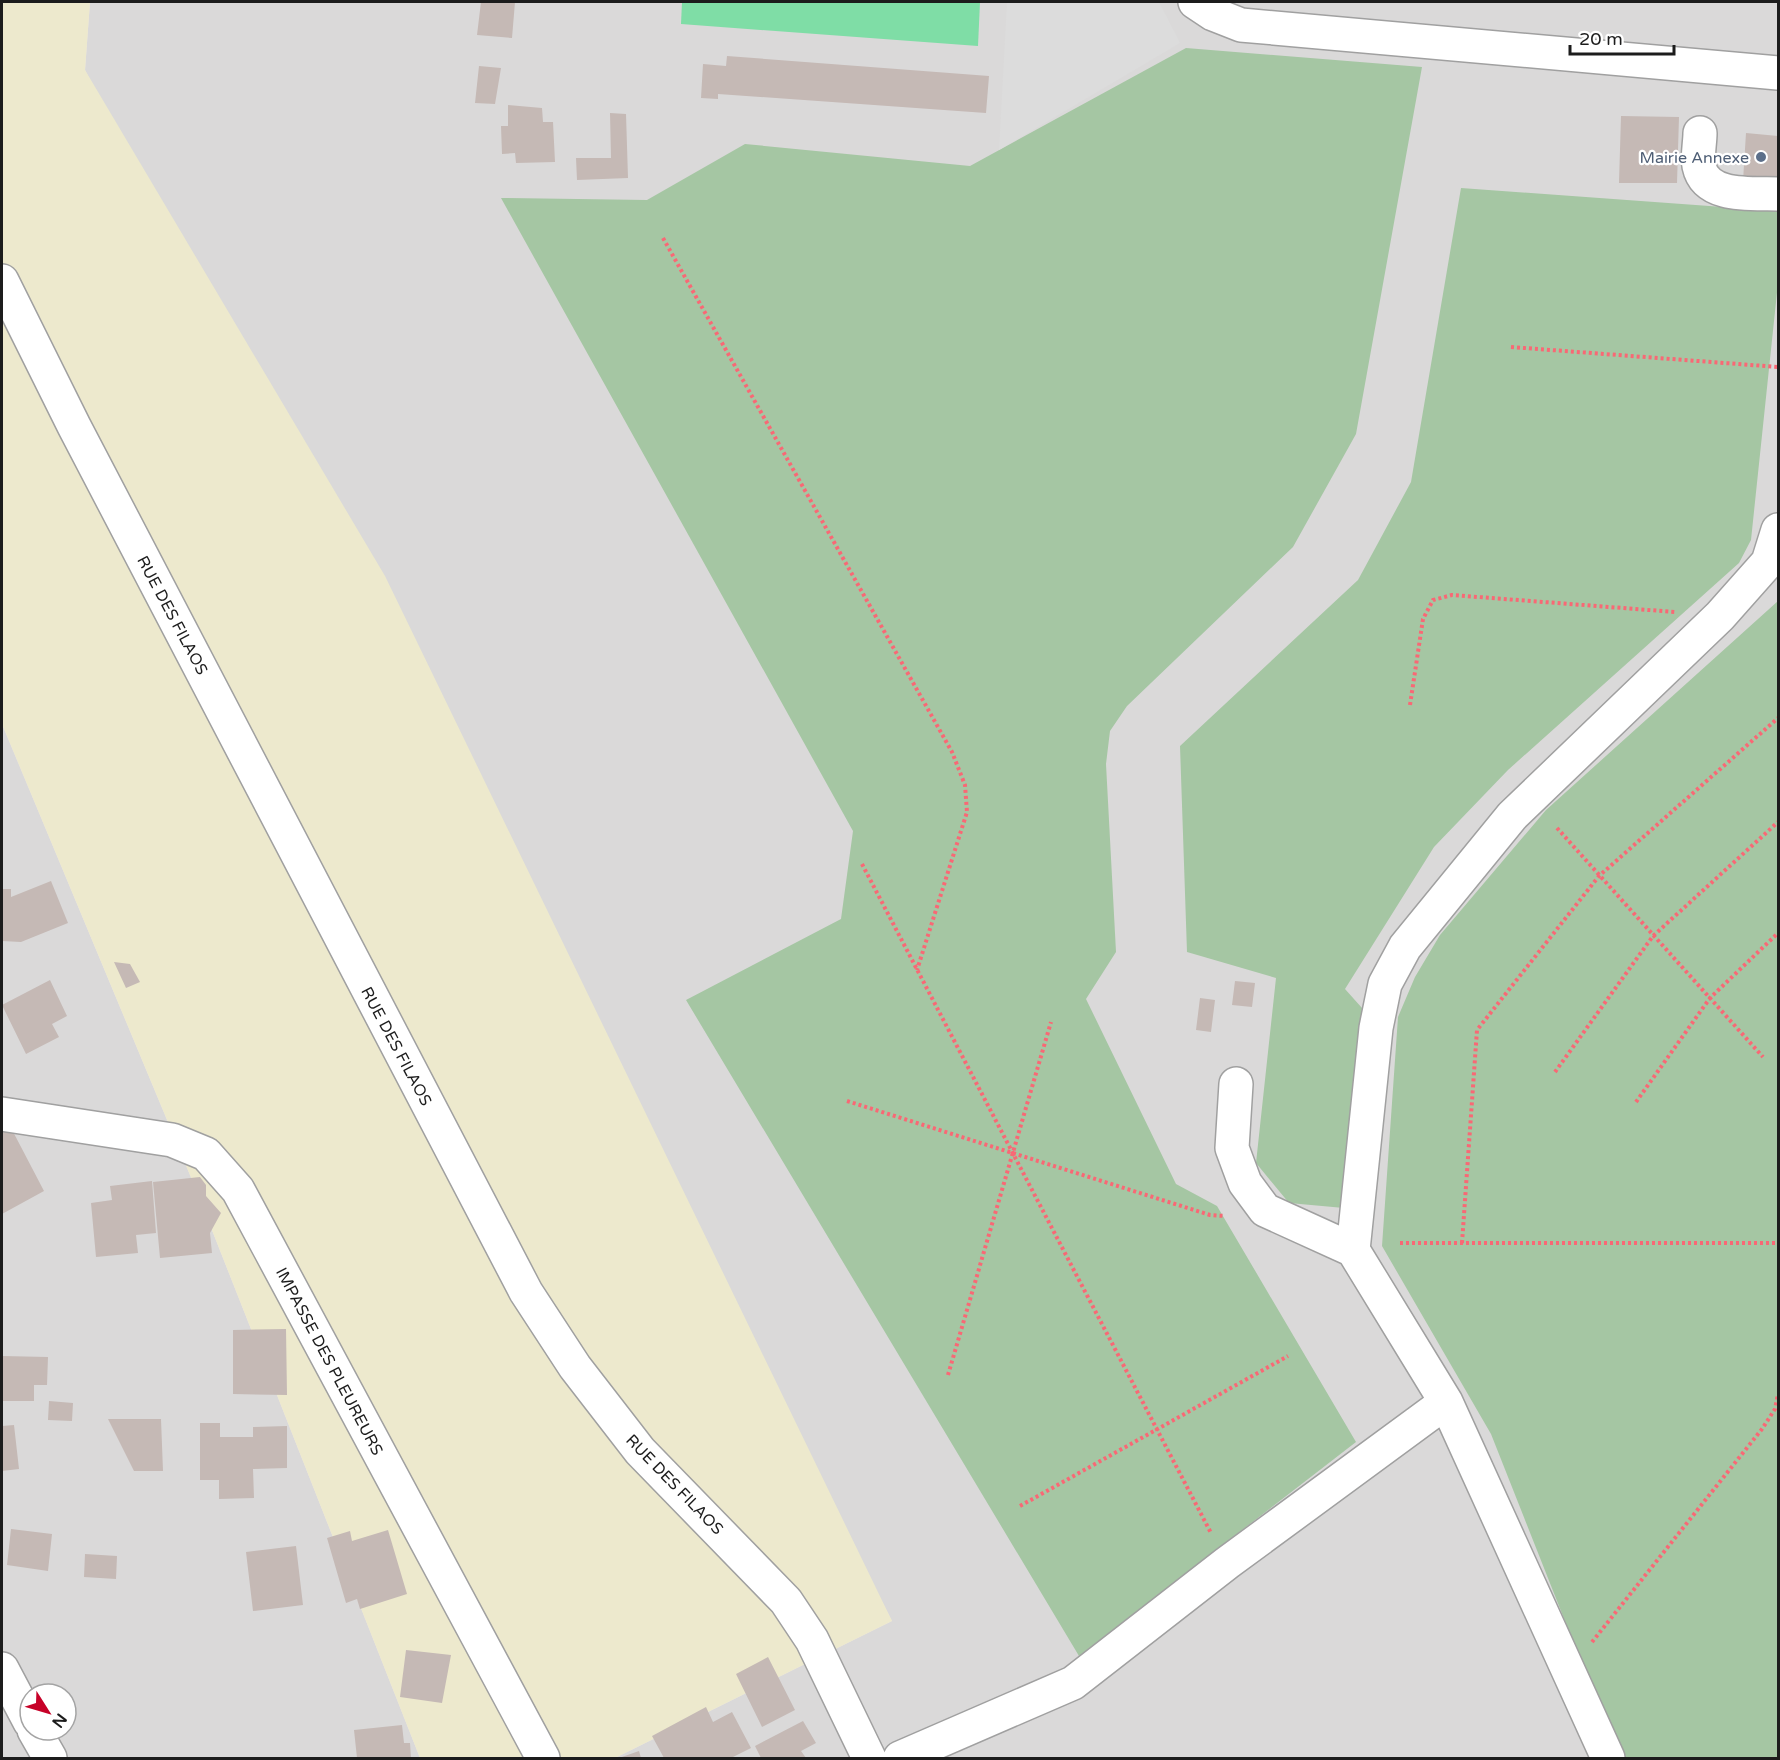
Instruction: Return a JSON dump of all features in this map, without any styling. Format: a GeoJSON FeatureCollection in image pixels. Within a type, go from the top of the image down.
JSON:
{"type":"FeatureCollection","features":[{"type":"Feature","properties":{"kind":"street"},"geometry":{"type":"LineString","coordinates":[[1195,2],[1213,14],[1241,25],[1779,73]]}},
{"type":"Feature","properties":{"kind":"street"},"geometry":{"type":"LineString","coordinates":[[1700,133],[1699,167],[1707,182],[1720,190],[1779,194]]}},
{"type":"Feature","properties":{"kind":"street","name":"RUE DES FILAOS"},"geometry":{"type":"LineString","coordinates":[[2,281],[85,447],[526,1292],[575,1368],[640,1451],[786,1601],[812,1640],[869,1758]]}},
{"type":"Feature","properties":{"kind":"street"},"geometry":{"type":"LineString","coordinates":[[1353,1250],[1376,1028],[1385,984],[1406,947],[1512,816],[1720,616],[1768,562],[1779,530]]}},
{"type":"Feature","properties":{"kind":"street"},"geometry":{"type":"LineString","coordinates":[[1236,1084],[1232,1148],[1245,1183],[1265,1210],[1353,1250],[1446,1402],[1608,1758]]}},
{"type":"Feature","properties":{"kind":"street","name":"IMPASSE DES PLEUREURS"},"geometry":{"type":"LineString","coordinates":[[2,1114],[172,1140],[206,1154],[238,1190],[543,1758]]}},
{"type":"Feature","properties":{"kind":"street"},"geometry":{"type":"LineString","coordinates":[[900,1758],[1073,1683],[1227,1563],[1446,1402]]}},
{"type":"Feature","properties":{"kind":"street"},"geometry":{"type":"LineString","coordinates":[[2,1669],[18,1699]]}},
{"type":"Feature","properties":{"kind":"street"},"geometry":{"type":"LineString","coordinates":[[41,1742],[50,1758]]}},
{"type":"Feature","properties":{"kind":"path"},"geometry":{"type":"LineString","coordinates":[[663,238],[952,752],[965,785],[967,812],[917,970]]}},
{"type":"Feature","properties":{"kind":"path"},"geometry":{"type":"LineString","coordinates":[[1511,346],[1779,367]]}},
{"type":"Feature","properties":{"kind":"path"},"geometry":{"type":"LineString","coordinates":[[1410,705],[1423,620],[1433,600],[1452,595],[1720,616]]}},
{"type":"Feature","properties":{"kind":"path"},"geometry":{"type":"LineString","coordinates":[[1462,1243],[1477,1030],[1599,876],[1779,718]]}},
{"type":"Feature","properties":{"kind":"path"},"geometry":{"type":"LineString","coordinates":[[1555,1072],[1653,936],[1779,822]]}},
{"type":"Feature","properties":{"kind":"path"},"geometry":{"type":"LineString","coordinates":[[1557,828],[1763,1057]]}},
{"type":"Feature","properties":{"kind":"path"},"geometry":{"type":"LineString","coordinates":[[862,864],[1227,1563]]}},
{"type":"Feature","properties":{"kind":"path"},"geometry":{"type":"LineString","coordinates":[[1636,1102],[1710,998],[1779,933]]}},
{"type":"Feature","properties":{"kind":"path"},"geometry":{"type":"LineString","coordinates":[[948,1375],[1051,1022]]}},
{"type":"Feature","properties":{"kind":"path"},"geometry":{"type":"LineString","coordinates":[[847,1101],[1210,1215],[1234,1216],[1265,1210]]}},
{"type":"Feature","properties":{"kind":"path"},"geometry":{"type":"LineString","coordinates":[[1400,1243],[1779,1243]]}},
{"type":"Feature","properties":{"kind":"path"},"geometry":{"type":"LineString","coordinates":[[1020,1506],[1288,1356]]}},
{"type":"Feature","properties":{"kind":"path"},"geometry":{"type":"LineString","coordinates":[[1569,1671],[1762,1429],[1775,1409],[1779,1394]]}},
{"type":"Feature","properties":{"kind":"shaded area"},"geometry":{"type":"Polygon","coordinates":[[[2,2],[90,2],[85,70],[385,576],[892,1621],[615,1758],[420,1758],[195,1187],[2,724],[2,2]]]}},
{"type":"Feature","properties":{"kind":"shaded area"},"geometry":{"type":"Polygon","coordinates":[[[90,2],[1778,2],[1778,1758],[615,1758],[892,1621],[85,70],[90,2]]]}},
{"type":"Feature","properties":{"kind":"shaded area"},"geometry":{"type":"Polygon","coordinates":[[[1007,2],[1159,2],[1180,43],[999,150],[1007,2]]]}},
{"type":"Feature","properties":{"kind":"shaded area"},"geometry":{"type":"Polygon","coordinates":[[[2,724],[195,1187],[420,1758],[2,1758],[2,724]]]}},
{"type":"Feature","properties":{"kind":"green space"},"geometry":{"type":"Polygon","coordinates":[[[682,2],[980,2],[978,46],[681,24],[682,2]]]}},
{"type":"Feature","properties":{"kind":"green space"},"geometry":{"type":"Polygon","coordinates":[[[1186,48],[1422,67],[1356,434],[1293,547],[1127,706],[1110,731],[1106,764],[1116,952],[1086,999],[1176,1184],[1217,1206],[1356,1442],[1079,1656],[686,1000],[841,919],[853,831],[501,198],[647,200],[745,144],[970,166],[1186,48]]]}},
{"type":"Feature","properties":{"kind":"green space"},"geometry":{"type":"Polygon","coordinates":[[[1461,188],[1778,211],[1778,283],[1751,540],[1739,563],[1508,770],[1434,847],[1345,989],[1362,1008],[1344,1208],[1289,1203],[1256,1163],[1276,978],[1187,952],[1180,746],[1358,580],[1411,482],[1461,188]]]}},
{"type":"Feature","properties":{"kind":"green space"},"geometry":{"type":"Polygon","coordinates":[[[1778,601],[1778,1758],[1626,1758],[1612,1740],[1491,1434],[1382,1246],[1398,1017],[1415,977],[1440,935],[1546,810],[1778,601]]]}},
{"type":"Feature","properties":{"kind":"building"},"geometry":{"type":"Polygon","coordinates":[[[481,2],[515,2],[512,38],[477,35],[481,2]]]}},
{"type":"Feature","properties":{"kind":"building"},"geometry":{"type":"Polygon","coordinates":[[[727,56],[989,76],[986,113],[718,94],[718,99],[701,98],[703,64],[726,66],[727,56]]]}},
{"type":"Feature","properties":{"kind":"building"},"geometry":{"type":"Polygon","coordinates":[[[479,66],[501,68],[495,104],[475,103],[479,66]]]}},
{"type":"Feature","properties":{"kind":"building"},"geometry":{"type":"Polygon","coordinates":[[[508,105],[542,108],[543,122],[553,122],[555,162],[516,163],[515,153],[502,154],[501,126],[508,126],[508,105]]]}},
{"type":"Feature","properties":{"kind":"building"},"geometry":{"type":"Polygon","coordinates":[[[610,113],[626,114],[628,178],[577,180],[576,158],[611,158],[610,113]]]}},
{"type":"Feature","properties":{"kind":"building"},"geometry":{"type":"Polygon","coordinates":[[[1621,116],[1679,117],[1677,183],[1619,183],[1621,116]]]}},
{"type":"Feature","properties":{"kind":"building","name":"Mairie Annexe"},"geometry":{"type":"Polygon","coordinates":[[[1746,133],[1778,136],[1778,179],[1743,181],[1746,133]]]}},
{"type":"Feature","properties":{"kind":"building"},"geometry":{"type":"Polygon","coordinates":[[[51,881],[68,923],[21,942],[2,941],[2,889],[11,889],[11,897],[51,881]]]}},
{"type":"Feature","properties":{"kind":"building"},"geometry":{"type":"Polygon","coordinates":[[[114,962],[130,964],[140,982],[126,988],[114,962]]]}},
{"type":"Feature","properties":{"kind":"building"},"geometry":{"type":"Polygon","coordinates":[[[50,980],[67,1016],[52,1024],[59,1037],[26,1054],[2,1005],[50,980]]]}},
{"type":"Feature","properties":{"kind":"building"},"geometry":{"type":"Polygon","coordinates":[[[1235,981],[1255,983],[1252,1007],[1232,1005],[1235,981]]]}},
{"type":"Feature","properties":{"kind":"building"},"geometry":{"type":"Polygon","coordinates":[[[1200,998],[1215,1000],[1211,1032],[1196,1030],[1200,998]]]}},
{"type":"Feature","properties":{"kind":"building"},"geometry":{"type":"Polygon","coordinates":[[[9,1124],[44,1191],[2,1214],[2,1128],[9,1124]]]}},
{"type":"Feature","properties":{"kind":"building"},"geometry":{"type":"Polygon","coordinates":[[[200,1177],[206,1185],[206,1196],[221,1213],[210,1233],[212,1253],[160,1258],[153,1182],[200,1177]]]}},
{"type":"Feature","properties":{"kind":"building"},"geometry":{"type":"Polygon","coordinates":[[[152,1181],[156,1233],[136,1235],[138,1253],[96,1257],[91,1203],[112,1200],[110,1186],[152,1181]]]}},
{"type":"Feature","properties":{"kind":"building"},"geometry":{"type":"Polygon","coordinates":[[[286,1329],[287,1395],[233,1394],[233,1330],[286,1329]]]}},
{"type":"Feature","properties":{"kind":"building"},"geometry":{"type":"Polygon","coordinates":[[[2,1356],[48,1357],[47,1385],[34,1385],[34,1401],[2,1401],[2,1356]]]}},
{"type":"Feature","properties":{"kind":"building"},"geometry":{"type":"Polygon","coordinates":[[[49,1401],[73,1403],[72,1421],[48,1420],[49,1401]]]}},
{"type":"Feature","properties":{"kind":"building"},"geometry":{"type":"Polygon","coordinates":[[[108,1419],[161,1419],[163,1471],[134,1471],[108,1419]]]}},
{"type":"Feature","properties":{"kind":"building"},"geometry":{"type":"Polygon","coordinates":[[[200,1423],[220,1423],[220,1437],[253,1437],[253,1427],[287,1426],[287,1468],[253,1469],[254,1498],[219,1499],[219,1480],[200,1480],[200,1423]]]}},
{"type":"Feature","properties":{"kind":"building"},"geometry":{"type":"Polygon","coordinates":[[[14,1425],[19,1469],[2,1471],[2,1426],[14,1425]]]}},
{"type":"Feature","properties":{"kind":"building"},"geometry":{"type":"Polygon","coordinates":[[[11,1529],[52,1534],[48,1571],[7,1565],[11,1529]]]}},
{"type":"Feature","properties":{"kind":"building"},"geometry":{"type":"Polygon","coordinates":[[[388,1530],[407,1594],[360,1609],[357,1599],[346,1603],[327,1538],[350,1531],[352,1541],[388,1530]]]}},
{"type":"Feature","properties":{"kind":"building"},"geometry":{"type":"Polygon","coordinates":[[[296,1546],[303,1605],[253,1611],[246,1552],[296,1546]]]}},
{"type":"Feature","properties":{"kind":"building"},"geometry":{"type":"Polygon","coordinates":[[[85,1554],[117,1556],[116,1579],[84,1577],[85,1554]]]}},
{"type":"Feature","properties":{"kind":"building"},"geometry":{"type":"Polygon","coordinates":[[[406,1650],[451,1655],[442,1703],[400,1697],[406,1650]]]}},
{"type":"Feature","properties":{"kind":"building"},"geometry":{"type":"Polygon","coordinates":[[[768,1657],[795,1710],[762,1727],[736,1674],[768,1657]]]}},
{"type":"Feature","properties":{"kind":"building"},"geometry":{"type":"Polygon","coordinates":[[[706,1707],[713,1722],[732,1712],[751,1748],[731,1758],[664,1758],[652,1736],[706,1707]]]}},
{"type":"Feature","properties":{"kind":"building"},"geometry":{"type":"Polygon","coordinates":[[[803,1721],[816,1743],[801,1751],[806,1758],[761,1758],[755,1746],[803,1721]]]}},
{"type":"Feature","properties":{"kind":"building"},"geometry":{"type":"Polygon","coordinates":[[[402,1725],[404,1743],[410,1743],[411,1758],[357,1758],[354,1730],[402,1725]]]}},
{"type":"Feature","properties":{"kind":"building"},"geometry":{"type":"Polygon","coordinates":[[[639,1751],[641,1758],[619,1758],[639,1751]]]}},
{"type":"Feature","properties":{"kind":"place","name":"Mairie Annexe"},"geometry":{"type":"Point","coordinates":[1761,157]}}]}
